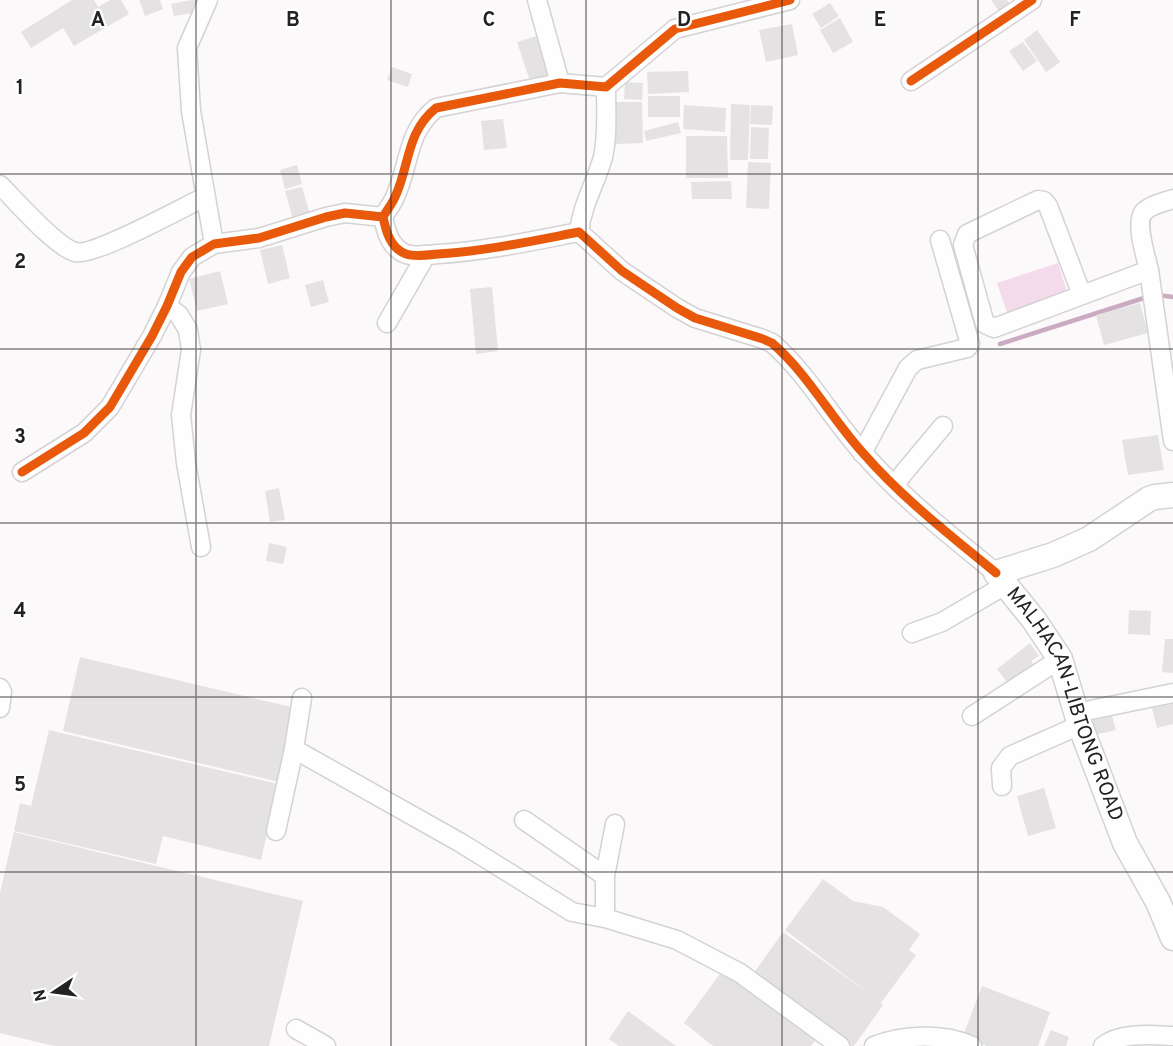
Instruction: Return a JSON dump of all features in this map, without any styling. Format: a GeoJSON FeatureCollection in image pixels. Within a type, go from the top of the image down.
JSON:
{"type":"FeatureCollection","features":[{"type":"Feature","properties":{"kind":"main road"},"geometry":{"type":"LineString","coordinates":[[1002,579],[1089,539],[1149,499],[1173,495]]}},
{"type":"Feature","properties":{"kind":"main road","name":"MALHACAN-LIBTONG ROAD"},"geometry":{"type":"LineString","coordinates":[[1002,579],[1034,620],[1060,659],[1078,719],[1125,843],[1158,902],[1173,938]]}},
{"type":"Feature","properties":{"kind":"street"},"geometry":{"type":"LineString","coordinates":[[208,0],[187,48],[191,111],[214,244]]}},
{"type":"Feature","properties":{"kind":"street"},"geometry":{"type":"LineString","coordinates":[[537,0],[560,83]]}},
{"type":"Feature","properties":{"kind":"street"},"geometry":{"type":"LineString","coordinates":[[606,87],[606,132],[603,158],[580,215],[579,232],[476,252],[426,255],[406,254],[392,243],[383,217],[395,196],[417,128],[436,108],[560,83],[606,87],[675,29],[790,0]]}},
{"type":"Feature","properties":{"kind":"street"},"geometry":{"type":"LineString","coordinates":[[911,81],[1032,0]]}},
{"type":"Feature","properties":{"kind":"street"},"geometry":{"type":"LineString","coordinates":[[0,185],[61,244],[76,253],[110,244],[205,197]]}},
{"type":"Feature","properties":{"kind":"street"},"geometry":{"type":"LineString","coordinates":[[1173,199],[1144,210],[1139,224],[1149,270],[1173,441]]}},
{"type":"Feature","properties":{"kind":"street"},"geometry":{"type":"LineString","coordinates":[[1082,295],[1048,206],[1044,201],[1038,200],[1007,214],[967,234],[964,239],[963,245],[985,324],[994,328],[1149,270]]}},
{"type":"Feature","properties":{"kind":"street"},"geometry":{"type":"LineString","coordinates":[[22,472],[84,433],[110,407],[167,306],[181,272],[192,257],[214,244],[259,238],[345,213],[383,217]]}},
{"type":"Feature","properties":{"kind":"street","name":"MALHACAN-LIBTONG ROAD"},"geometry":{"type":"LineString","coordinates":[[579,232],[622,271],[677,308],[695,318],[772,343],[831,411],[862,453],[910,501],[1002,579]]}},
{"type":"Feature","properties":{"kind":"street"},"geometry":{"type":"LineString","coordinates":[[862,453],[908,368],[917,360],[967,348],[970,344],[940,240]]}},
{"type":"Feature","properties":{"kind":"street"},"geometry":{"type":"LineString","coordinates":[[387,323],[426,255]]}},
{"type":"Feature","properties":{"kind":"street"},"geometry":{"type":"LineString","coordinates":[[167,306],[179,315],[188,330],[191,350],[181,415],[186,463],[201,547]]}},
{"type":"Feature","properties":{"kind":"street"},"geometry":{"type":"LineString","coordinates":[[896,486],[902,475],[943,426]]}},
{"type":"Feature","properties":{"kind":"street"},"geometry":{"type":"LineString","coordinates":[[912,633],[942,622],[1002,579]]}},
{"type":"Feature","properties":{"kind":"street"},"geometry":{"type":"LineString","coordinates":[[972,716],[1060,659]]}},
{"type":"Feature","properties":{"kind":"street"},"geometry":{"type":"LineString","coordinates":[[0,688],[2,692],[0,708]]}},
{"type":"Feature","properties":{"kind":"street"},"geometry":{"type":"LineString","coordinates":[[1002,786],[1001,768],[1010,756],[1078,719],[1173,693]]}},
{"type":"Feature","properties":{"kind":"street"},"geometry":{"type":"LineString","coordinates":[[276,831],[294,749],[302,698]]}},
{"type":"Feature","properties":{"kind":"street"},"geometry":{"type":"LineString","coordinates":[[294,749],[461,843],[572,912],[605,918],[677,940],[740,973],[840,1046]]}},
{"type":"Feature","properties":{"kind":"street"},"geometry":{"type":"LineString","coordinates":[[524,820],[605,876]]}},
{"type":"Feature","properties":{"kind":"street"},"geometry":{"type":"LineString","coordinates":[[605,918],[605,876],[615,824]]}},
{"type":"Feature","properties":{"kind":"street"},"geometry":{"type":"LineString","coordinates":[[296,1029],[326,1046]]}},
{"type":"Feature","properties":{"kind":"street"},"geometry":{"type":"LineString","coordinates":[[1103,1046],[1119,1038],[1173,1035]]}},
{"type":"Feature","properties":{"kind":"street"},"geometry":{"type":"LineString","coordinates":[[874,1046],[909,1036],[959,1040],[972,1046]]}},
{"type":"Feature","properties":{"kind":"shaded area"},"geometry":{"type":"Polygon","coordinates":[[[1058,263],[1068,295],[1008,315],[997,283],[1058,263]]]}},
{"type":"Feature","properties":{"kind":"building"},"geometry":{"type":"Polygon","coordinates":[[[72,0],[94,0],[98,7],[110,0],[121,0],[129,14],[74,46],[63,28],[31,48],[21,32],[72,0]]]}},
{"type":"Feature","properties":{"kind":"building"},"geometry":{"type":"Polygon","coordinates":[[[139,0],[160,0],[163,9],[145,16],[139,0]]]}},
{"type":"Feature","properties":{"kind":"building"},"geometry":{"type":"Polygon","coordinates":[[[201,0],[200,12],[174,16],[171,4],[201,0]]]}},
{"type":"Feature","properties":{"kind":"building"},"geometry":{"type":"Polygon","coordinates":[[[991,0],[1007,0],[1012,7],[1001,14],[991,0]]]}},
{"type":"Feature","properties":{"kind":"building"},"geometry":{"type":"Polygon","coordinates":[[[830,3],[839,16],[821,28],[812,14],[830,3]]]}},
{"type":"Feature","properties":{"kind":"building"},"geometry":{"type":"Polygon","coordinates":[[[840,18],[853,42],[833,53],[820,30],[840,18]]]}},
{"type":"Feature","properties":{"kind":"building"},"geometry":{"type":"Polygon","coordinates":[[[792,24],[798,55],[766,62],[759,30],[792,24]]]}},
{"type":"Feature","properties":{"kind":"building"},"geometry":{"type":"Polygon","coordinates":[[[1037,30],[1060,62],[1046,72],[1024,40],[1037,30]]]}},
{"type":"Feature","properties":{"kind":"building"},"geometry":{"type":"Polygon","coordinates":[[[537,36],[550,77],[531,84],[517,42],[537,36]]]}},
{"type":"Feature","properties":{"kind":"building"},"geometry":{"type":"Polygon","coordinates":[[[1023,42],[1037,61],[1023,71],[1009,51],[1023,42]]]}},
{"type":"Feature","properties":{"kind":"building"},"geometry":{"type":"Polygon","coordinates":[[[392,67],[412,74],[408,87],[387,80],[392,67]]]}},
{"type":"Feature","properties":{"kind":"building"},"geometry":{"type":"Polygon","coordinates":[[[688,71],[689,92],[648,94],[647,72],[688,71]]]}},
{"type":"Feature","properties":{"kind":"building"},"geometry":{"type":"Polygon","coordinates":[[[625,82],[643,83],[642,100],[624,99],[625,82]]]}},
{"type":"Feature","properties":{"kind":"building"},"geometry":{"type":"Polygon","coordinates":[[[648,96],[680,96],[680,117],[648,117],[648,96]]]}},
{"type":"Feature","properties":{"kind":"building"},"geometry":{"type":"Polygon","coordinates":[[[615,102],[642,102],[643,143],[616,144],[615,102]]]}},
{"type":"Feature","properties":{"kind":"building"},"geometry":{"type":"Polygon","coordinates":[[[731,104],[750,105],[748,160],[730,160],[731,104]]]}},
{"type":"Feature","properties":{"kind":"building"},"geometry":{"type":"Polygon","coordinates":[[[684,105],[726,108],[725,132],[683,129],[684,105]]]}},
{"type":"Feature","properties":{"kind":"building"},"geometry":{"type":"Polygon","coordinates":[[[751,105],[773,106],[772,125],[750,124],[751,105]]]}},
{"type":"Feature","properties":{"kind":"building"},"geometry":{"type":"Polygon","coordinates":[[[503,119],[507,148],[484,150],[481,121],[503,119]]]}},
{"type":"Feature","properties":{"kind":"building"},"geometry":{"type":"Polygon","coordinates":[[[678,122],[681,133],[646,141],[644,131],[678,122]]]}},
{"type":"Feature","properties":{"kind":"building"},"geometry":{"type":"Polygon","coordinates":[[[751,127],[769,128],[768,159],[750,159],[751,127]]]}},
{"type":"Feature","properties":{"kind":"building"},"geometry":{"type":"Polygon","coordinates":[[[686,136],[727,136],[728,178],[686,178],[686,136]]]}},
{"type":"Feature","properties":{"kind":"building"},"geometry":{"type":"Polygon","coordinates":[[[748,162],[771,163],[769,209],[746,208],[748,162]]]}},
{"type":"Feature","properties":{"kind":"building"},"geometry":{"type":"Polygon","coordinates":[[[297,165],[302,184],[285,189],[280,170],[297,165]]]}},
{"type":"Feature","properties":{"kind":"building"},"geometry":{"type":"Polygon","coordinates":[[[731,181],[732,199],[692,199],[691,182],[731,181]]]}},
{"type":"Feature","properties":{"kind":"building"},"geometry":{"type":"Polygon","coordinates":[[[302,187],[310,214],[293,219],[285,191],[302,187]]]}},
{"type":"Feature","properties":{"kind":"building"},"geometry":{"type":"Polygon","coordinates":[[[282,245],[290,278],[268,284],[260,250],[282,245]]]}},
{"type":"Feature","properties":{"kind":"building"},"geometry":{"type":"Polygon","coordinates":[[[220,271],[228,304],[197,311],[189,279],[220,271]]]}},
{"type":"Feature","properties":{"kind":"building"},"geometry":{"type":"Polygon","coordinates":[[[323,280],[329,302],[311,307],[305,285],[323,280]]]}},
{"type":"Feature","properties":{"kind":"building"},"geometry":{"type":"Polygon","coordinates":[[[492,287],[498,351],[476,354],[470,289],[492,287]]]}},
{"type":"Feature","properties":{"kind":"building"},"geometry":{"type":"Polygon","coordinates":[[[1140,303],[1148,333],[1104,345],[1096,315],[1140,303]]]}},
{"type":"Feature","properties":{"kind":"building"},"geometry":{"type":"Polygon","coordinates":[[[1158,435],[1164,470],[1128,475],[1122,440],[1158,435]]]}},
{"type":"Feature","properties":{"kind":"building"},"geometry":{"type":"Polygon","coordinates":[[[279,488],[285,520],[270,522],[265,491],[279,488]]]}},
{"type":"Feature","properties":{"kind":"building"},"geometry":{"type":"Polygon","coordinates":[[[269,543],[287,547],[283,564],[266,561],[269,543]]]}},
{"type":"Feature","properties":{"kind":"building"},"geometry":{"type":"Polygon","coordinates":[[[1129,610],[1151,611],[1150,635],[1128,634],[1129,610]]]}},
{"type":"Feature","properties":{"kind":"building"},"geometry":{"type":"Polygon","coordinates":[[[1165,639],[1173,639],[1173,673],[1162,672],[1165,639]]]}},
{"type":"Feature","properties":{"kind":"building"},"geometry":{"type":"Polygon","coordinates":[[[1030,643],[1039,656],[1031,661],[1035,666],[1010,686],[997,669],[1030,643]]]}},
{"type":"Feature","properties":{"kind":"building"},"geometry":{"type":"Polygon","coordinates":[[[80,657],[295,708],[279,782],[63,731],[80,657]]]}},
{"type":"Feature","properties":{"kind":"building"},"geometry":{"type":"Polygon","coordinates":[[[1173,703],[1173,724],[1157,728],[1152,708],[1173,703]]]}},
{"type":"Feature","properties":{"kind":"building"},"geometry":{"type":"Polygon","coordinates":[[[1112,716],[1116,730],[1090,736],[1086,722],[1112,716]]]}},
{"type":"Feature","properties":{"kind":"building"},"geometry":{"type":"Polygon","coordinates":[[[49,730],[278,784],[261,860],[163,836],[156,864],[14,831],[20,803],[31,806],[49,730]]]}},
{"type":"Feature","properties":{"kind":"building"},"geometry":{"type":"Polygon","coordinates":[[[1044,788],[1056,828],[1028,836],[1017,796],[1044,788]]]}},
{"type":"Feature","properties":{"kind":"building"},"geometry":{"type":"Polygon","coordinates":[[[14,832],[303,901],[269,1046],[54,1046],[0,1033],[0,893],[14,832]]]}},
{"type":"Feature","properties":{"kind":"building"},"geometry":{"type":"Polygon","coordinates":[[[823,879],[853,901],[883,907],[920,934],[909,950],[916,955],[881,1003],[883,1005],[854,1046],[847,1046],[751,977],[783,932],[871,995],[785,930],[823,879]]]}},
{"type":"Feature","properties":{"kind":"building"},"geometry":{"type":"Polygon","coordinates":[[[724,968],[818,1037],[811,1046],[713,1046],[684,1023],[724,968]]]}},
{"type":"Feature","properties":{"kind":"building"},"geometry":{"type":"Polygon","coordinates":[[[982,986],[1050,1012],[1038,1046],[987,1046],[963,1036],[982,986]]]}},
{"type":"Feature","properties":{"kind":"building"},"geometry":{"type":"Polygon","coordinates":[[[628,1011],[676,1046],[619,1046],[609,1039],[628,1011]]]}},
{"type":"Feature","properties":{"kind":"building"},"geometry":{"type":"Polygon","coordinates":[[[1051,1030],[1069,1037],[1066,1046],[1044,1046],[1051,1030]]]}},
{"type":"Feature","properties":{"kind":"waterway"},"geometry":{"type":"LineString","coordinates":[[1158,295],[1173,297]]}},
{"type":"Feature","properties":{"kind":"waterway"},"geometry":{"type":"LineString","coordinates":[[1000,344],[1144,298]]}},
{"type":"Feature","properties":{"kind":"cycle path"},"geometry":{"type":"LineString","coordinates":[[790,0],[675,29],[606,87],[560,83],[436,108],[426,117],[414,138],[400,185],[383,217],[387,233],[396,248],[406,254],[418,256],[491,248],[579,232],[622,271],[677,308],[695,318],[772,343],[797,368],[851,439],[878,470],[927,516],[996,573]]}},
{"type":"Feature","properties":{"kind":"cycle path"},"geometry":{"type":"LineString","coordinates":[[911,81],[1032,0]]}},
{"type":"Feature","properties":{"kind":"cycle path"},"geometry":{"type":"LineString","coordinates":[[22,472],[84,433],[110,407],[152,336],[181,272],[192,257],[214,244],[259,238],[345,213],[383,217]]}}]}
